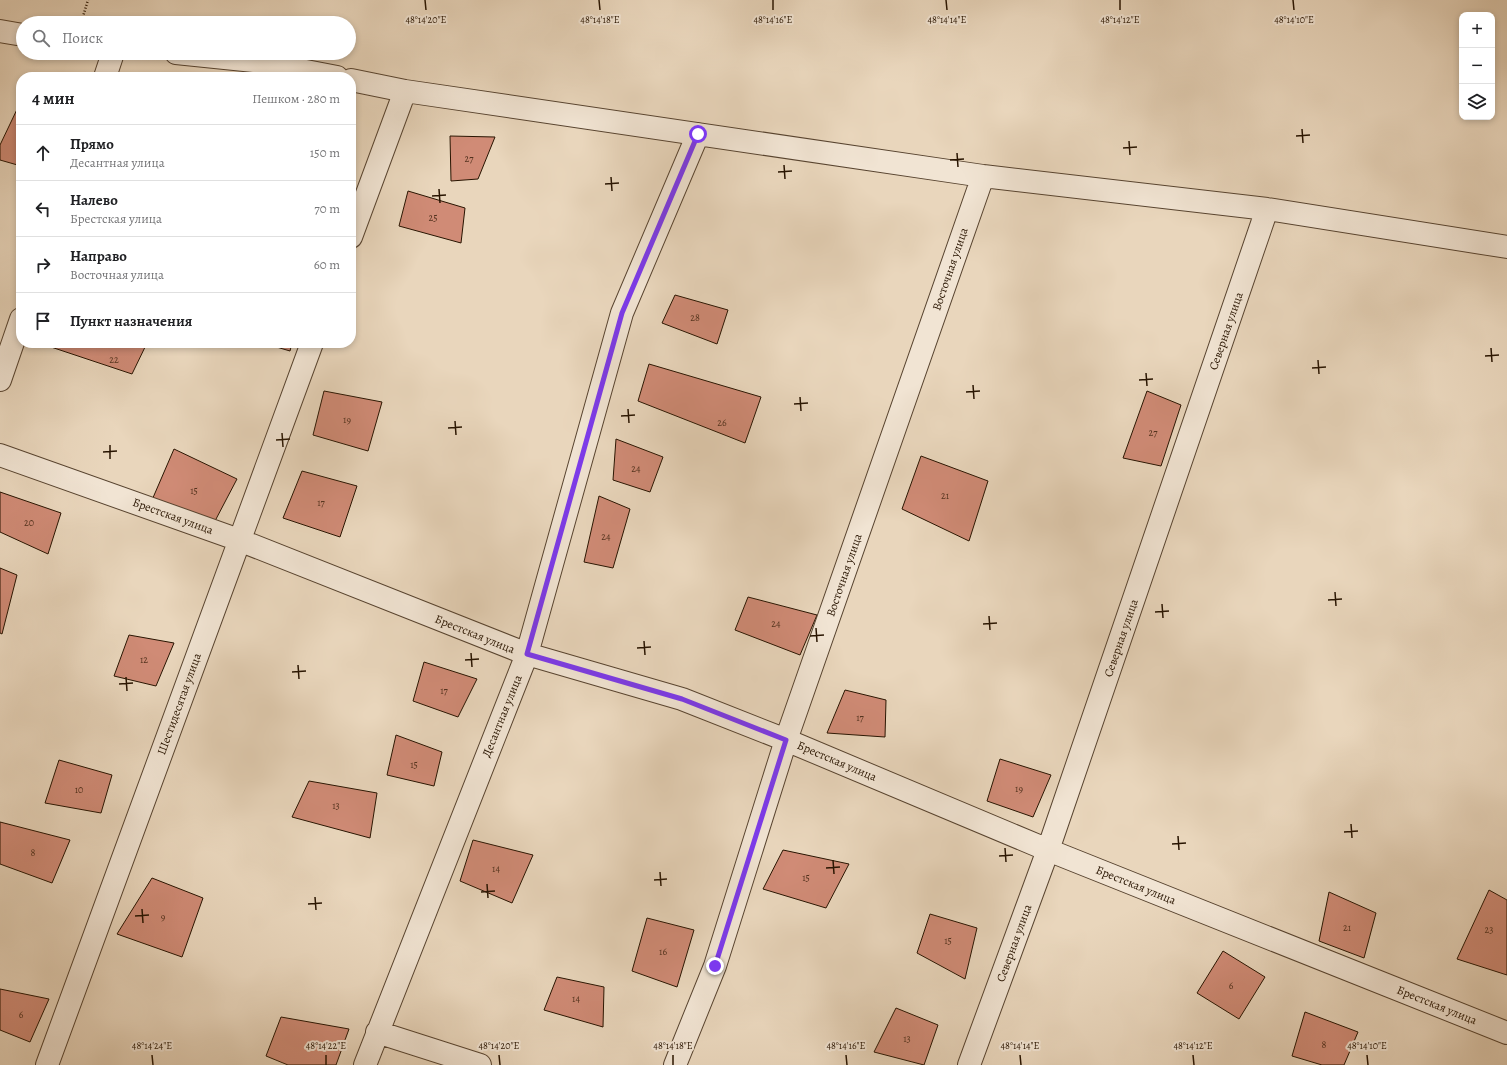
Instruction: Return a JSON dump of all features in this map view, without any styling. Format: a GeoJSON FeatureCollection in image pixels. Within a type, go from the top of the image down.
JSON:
{"type":"FeatureCollection","features":[{"type":"Feature","properties":{"kind":"street"},"geometry":{"type":"LineString","coordinates":[[0,31],[16,34]]}},
{"type":"Feature","properties":{"kind":"street"},"geometry":{"type":"LineString","coordinates":[[107,72],[111,60]]}},
{"type":"Feature","properties":{"kind":"street"},"geometry":{"type":"LineString","coordinates":[[254,60],[313,72]]}},
{"type":"Feature","properties":{"kind":"street"},"geometry":{"type":"LineString","coordinates":[[356,81],[405,91],[983,176],[1268,209],[1507,247]]}},
{"type":"Feature","properties":{"kind":"street"},"geometry":{"type":"LineString","coordinates":[[356,223],[405,91]]}},
{"type":"Feature","properties":{"kind":"street","name":"Десантная улица"},"geometry":{"type":"LineString","coordinates":[[365,1065],[527,654],[622,313],[698,134]]}},
{"type":"Feature","properties":{"kind":"street","name":"Восточная улица"},"geometry":{"type":"LineString","coordinates":[[675,1065],[715,966],[786,740],[983,176]]}},
{"type":"Feature","properties":{"kind":"street","name":"Северная улица"},"geometry":{"type":"LineString","coordinates":[[969,1065],[1048,850],[1268,209]]}},
{"type":"Feature","properties":{"kind":"street"},"geometry":{"type":"LineString","coordinates":[[0,380],[16,334]]}},
{"type":"Feature","properties":{"kind":"street","name":"Шестидесятая улица"},"geometry":{"type":"LineString","coordinates":[[47,1065],[310,348]]}},
{"type":"Feature","properties":{"kind":"street","name":"Брестская улица"},"geometry":{"type":"LineString","coordinates":[[0,455],[239,540],[527,654],[682,699],[786,740],[1048,850],[1507,1033]]}},
{"type":"Feature","properties":{"kind":"street"},"geometry":{"type":"LineString","coordinates":[[377,1032],[480,1065]]}},
{"type":"Feature","properties":{"kind":"path"},"geometry":{"type":"LineString","coordinates":[[83,16],[88,0]]}},
{"type":"Feature","properties":{"kind":"building"},"geometry":{"type":"Polygon","coordinates":[[[16,111],[16,165],[0,160],[0,145],[16,111]]]}},
{"type":"Feature","properties":{"kind":"building"},"geometry":{"type":"Polygon","coordinates":[[[450,136],[495,137],[478,179],[451,181],[450,136]]]}},
{"type":"Feature","properties":{"kind":"building"},"geometry":{"type":"Polygon","coordinates":[[[408,191],[465,208],[461,243],[399,226],[408,191]]]}},
{"type":"Feature","properties":{"kind":"building"},"geometry":{"type":"Polygon","coordinates":[[[675,295],[728,310],[717,344],[662,323],[675,295]]]}},
{"type":"Feature","properties":{"kind":"building"},"geometry":{"type":"Polygon","coordinates":[[[54,348],[145,348],[132,374],[54,348]]]}},
{"type":"Feature","properties":{"kind":"building"},"geometry":{"type":"Polygon","coordinates":[[[280,348],[291,348],[290,351],[280,348]]]}},
{"type":"Feature","properties":{"kind":"building"},"geometry":{"type":"Polygon","coordinates":[[[649,364],[761,397],[745,443],[638,401],[649,364]]]}},
{"type":"Feature","properties":{"kind":"building"},"geometry":{"type":"Polygon","coordinates":[[[324,391],[382,402],[368,451],[313,435],[324,391]]]}},
{"type":"Feature","properties":{"kind":"building"},"geometry":{"type":"Polygon","coordinates":[[[1147,391],[1181,405],[1161,466],[1123,458],[1147,391]]]}},
{"type":"Feature","properties":{"kind":"building"},"geometry":{"type":"Polygon","coordinates":[[[616,439],[663,457],[650,492],[613,480],[616,439]]]}},
{"type":"Feature","properties":{"kind":"building"},"geometry":{"type":"Polygon","coordinates":[[[174,449],[237,479],[215,521],[152,500],[174,449]]]}},
{"type":"Feature","properties":{"kind":"building"},"geometry":{"type":"Polygon","coordinates":[[[921,456],[988,481],[969,541],[902,509],[921,456]]]}},
{"type":"Feature","properties":{"kind":"building"},"geometry":{"type":"Polygon","coordinates":[[[302,471],[357,486],[340,537],[283,518],[302,471]]]}},
{"type":"Feature","properties":{"kind":"building"},"geometry":{"type":"Polygon","coordinates":[[[0,492],[61,513],[48,554],[0,532],[0,492]]]}},
{"type":"Feature","properties":{"kind":"building"},"geometry":{"type":"Polygon","coordinates":[[[599,496],[630,509],[613,568],[584,562],[599,496]]]}},
{"type":"Feature","properties":{"kind":"building"},"geometry":{"type":"Polygon","coordinates":[[[0,568],[17,575],[2,634],[0,633],[0,568]]]}},
{"type":"Feature","properties":{"kind":"building"},"geometry":{"type":"Polygon","coordinates":[[[748,597],[817,615],[800,655],[735,630],[748,597]]]}},
{"type":"Feature","properties":{"kind":"building"},"geometry":{"type":"Polygon","coordinates":[[[129,635],[174,643],[156,686],[114,676],[129,635]]]}},
{"type":"Feature","properties":{"kind":"building"},"geometry":{"type":"Polygon","coordinates":[[[424,662],[477,679],[458,717],[413,701],[424,662]]]}},
{"type":"Feature","properties":{"kind":"building"},"geometry":{"type":"Polygon","coordinates":[[[845,690],[886,700],[885,737],[827,733],[845,690]]]}},
{"type":"Feature","properties":{"kind":"building"},"geometry":{"type":"Polygon","coordinates":[[[396,735],[442,752],[434,786],[387,775],[396,735]]]}},
{"type":"Feature","properties":{"kind":"building"},"geometry":{"type":"Polygon","coordinates":[[[1000,759],[1051,775],[1033,817],[987,801],[1000,759]]]}},
{"type":"Feature","properties":{"kind":"building"},"geometry":{"type":"Polygon","coordinates":[[[59,760],[112,775],[101,813],[45,803],[59,760]]]}},
{"type":"Feature","properties":{"kind":"building"},"geometry":{"type":"Polygon","coordinates":[[[309,781],[377,793],[370,838],[292,817],[309,781]]]}},
{"type":"Feature","properties":{"kind":"building"},"geometry":{"type":"Polygon","coordinates":[[[0,822],[70,840],[52,883],[0,864],[0,822]]]}},
{"type":"Feature","properties":{"kind":"building"},"geometry":{"type":"Polygon","coordinates":[[[473,840],[533,855],[512,903],[460,881],[473,840]]]}},
{"type":"Feature","properties":{"kind":"building"},"geometry":{"type":"Polygon","coordinates":[[[783,850],[849,864],[826,908],[763,889],[783,850]]]}},
{"type":"Feature","properties":{"kind":"building"},"geometry":{"type":"Polygon","coordinates":[[[152,878],[203,898],[182,957],[117,934],[152,878]]]}},
{"type":"Feature","properties":{"kind":"building"},"geometry":{"type":"Polygon","coordinates":[[[1489,890],[1507,900],[1507,975],[1457,959],[1489,890]]]}},
{"type":"Feature","properties":{"kind":"building"},"geometry":{"type":"Polygon","coordinates":[[[1329,892],[1376,913],[1364,958],[1319,941],[1329,892]]]}},
{"type":"Feature","properties":{"kind":"building"},"geometry":{"type":"Polygon","coordinates":[[[930,914],[977,928],[965,979],[917,953],[930,914]]]}},
{"type":"Feature","properties":{"kind":"building"},"geometry":{"type":"Polygon","coordinates":[[[647,918],[694,930],[677,987],[632,971],[647,918]]]}},
{"type":"Feature","properties":{"kind":"building"},"geometry":{"type":"Polygon","coordinates":[[[1223,951],[1265,977],[1239,1019],[1197,993],[1223,951]]]}},
{"type":"Feature","properties":{"kind":"building"},"geometry":{"type":"Polygon","coordinates":[[[557,977],[604,987],[603,1027],[544,1010],[557,977]]]}},
{"type":"Feature","properties":{"kind":"building"},"geometry":{"type":"Polygon","coordinates":[[[0,989],[49,999],[30,1042],[0,1030],[0,989]]]}},
{"type":"Feature","properties":{"kind":"building"},"geometry":{"type":"Polygon","coordinates":[[[896,1008],[938,1025],[924,1065],[874,1052],[896,1008]]]}},
{"type":"Feature","properties":{"kind":"building"},"geometry":{"type":"Polygon","coordinates":[[[1305,1012],[1358,1032],[1344,1065],[1322,1065],[1292,1056],[1305,1012]]]}},
{"type":"Feature","properties":{"kind":"building"},"geometry":{"type":"Polygon","coordinates":[[[281,1017],[349,1029],[336,1065],[288,1065],[266,1056],[281,1017]]]}},
{"type":"Feature","properties":{"kind":"route"},"geometry":{"type":"LineString","coordinates":[[698,134],[622,313],[527,654],[682,699],[786,740],[715,966]]}}]}
